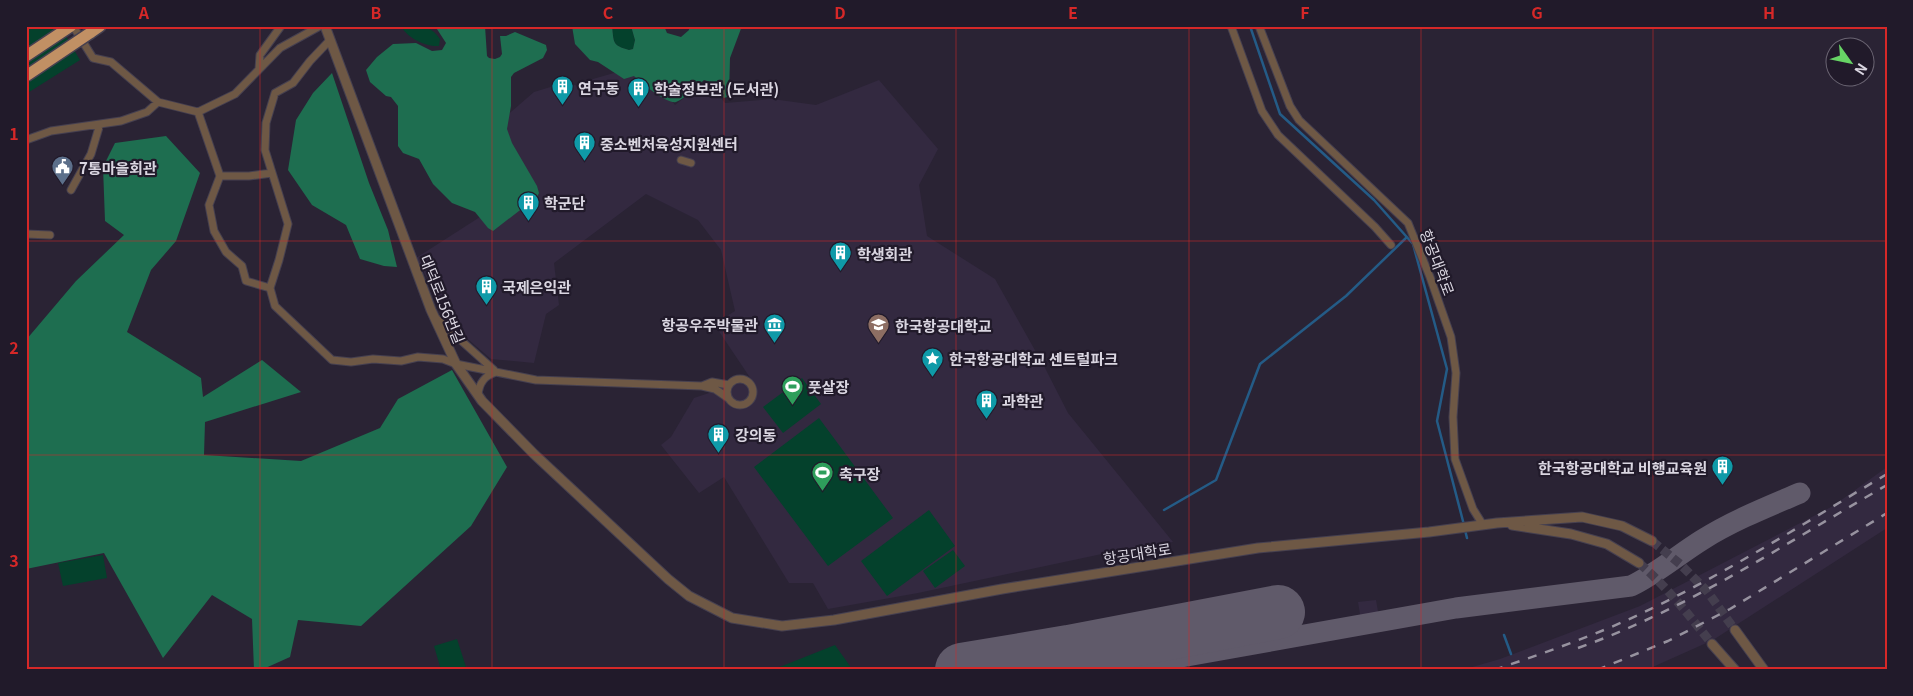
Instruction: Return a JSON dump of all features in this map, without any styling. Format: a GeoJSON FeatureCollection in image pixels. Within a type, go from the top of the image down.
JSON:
{"type":"FeatureCollection","features":[{"type":"Feature","properties":{"kind":"highway"},"geometry":{"type":"LineString","coordinates":[[26,56],[72,26]]}},
{"type":"Feature","properties":{"kind":"highway"},"geometry":{"type":"LineString","coordinates":[[26,76],[100,26]]}},
{"type":"Feature","properties":{"kind":"street"},"geometry":{"type":"LineString","coordinates":[[72,26],[93,58],[111,62],[158,102],[198,112],[235,94],[280,48],[320,26]]}},
{"type":"Feature","properties":{"kind":"street"},"geometry":{"type":"LineString","coordinates":[[259,69],[260,55],[281,26]]}},
{"type":"Feature","properties":{"kind":"street","name":"대덕로156번길"},"geometry":{"type":"LineString","coordinates":[[325,26],[432,314],[456,364],[536,380],[702,386],[712,382],[729,385]]}},
{"type":"Feature","properties":{"kind":"street"},"geometry":{"type":"LineString","coordinates":[[1231,26],[1262,111],[1278,135],[1375,227],[1391,245]]}},
{"type":"Feature","properties":{"kind":"street","name":"항공대학로"},"geometry":{"type":"LineString","coordinates":[[456,364],[478,395],[534,454],[668,579],[689,596],[732,618],[740,620],[782,626],[834,620],[1002,589],[1258,548],[1448,530],[1480,525],[1455,459],[1453,417],[1456,373],[1451,337],[1430,277],[1408,223],[1299,120],[1290,106],[1259,26]]}},
{"type":"Feature","properties":{"kind":"street"},"geometry":{"type":"LineString","coordinates":[[330,40],[293,83],[275,92],[266,123],[265,150],[288,224],[270,288],[275,306],[332,360],[350,362],[373,359],[401,361],[418,358],[443,359],[456,364]]}},
{"type":"Feature","properties":{"kind":"street"},"geometry":{"type":"LineString","coordinates":[[26,140],[51,131],[121,121],[147,112],[158,102]]}},
{"type":"Feature","properties":{"kind":"street"},"geometry":{"type":"LineString","coordinates":[[198,112],[220,176],[209,205],[214,232],[226,252],[242,266],[246,281],[270,288]]}},
{"type":"Feature","properties":{"kind":"street"},"geometry":{"type":"LineString","coordinates":[[71,190],[91,154],[100,124]]}},
{"type":"Feature","properties":{"kind":"street"},"geometry":{"type":"LineString","coordinates":[[681,160],[691,163]]}},
{"type":"Feature","properties":{"kind":"street"},"geometry":{"type":"LineString","coordinates":[[220,176],[249,176],[272,173]]}},
{"type":"Feature","properties":{"kind":"street"},"geometry":{"type":"LineString","coordinates":[[26,234],[50,235]]}},
{"type":"Feature","properties":{"kind":"street"},"geometry":{"type":"LineString","coordinates":[[432,314],[497,372]]}},
{"type":"Feature","properties":{"kind":"street"},"geometry":{"type":"LineString","coordinates":[[478,395],[479,386],[483,379],[489,374],[497,372]]}},
{"type":"Feature","properties":{"kind":"street"},"geometry":{"type":"LineString","coordinates":[[702,386],[715,389],[734,404],[743,406],[750,401],[753,394],[752,385],[745,380],[736,380],[729,385],[728,398]]}},
{"type":"Feature","properties":{"kind":"street"},"geometry":{"type":"LineString","coordinates":[[1480,525],[1582,517],[1622,526],[1652,541]]}},
{"type":"Feature","properties":{"kind":"street"},"geometry":{"type":"LineString","coordinates":[[1497,523],[1570,534],[1607,544],[1639,562]]}},
{"type":"Feature","properties":{"kind":"street"},"geometry":{"type":"LineString","coordinates":[[1735,630],[1764,670]]}},
{"type":"Feature","properties":{"kind":"street"},"geometry":{"type":"LineString","coordinates":[[1712,644],[1735,670]]}},
{"type":"Feature","properties":{"kind":"shaded area","name":"한국항공대학교"},"geometry":{"type":"Polygon","coordinates":[[[642,65],[675,105],[707,80],[725,103],[772,99],[816,105],[879,80],[938,149],[919,185],[927,236],[995,279],[1068,413],[1173,542],[1130,548],[918,593],[828,609],[813,583],[789,583],[724,477],[699,493],[661,445],[671,437],[694,398],[751,379],[714,324],[735,311],[721,250],[698,220],[646,194],[554,263],[559,305],[546,314],[534,363],[491,359],[455,328],[416,258],[533,183],[498,123],[534,92],[567,82],[580,87],[593,79],[642,65]]]}},
{"type":"Feature","properties":{"kind":"shaded area"},"geometry":{"type":"Polygon","coordinates":[[[1887,467],[1887,528],[1713,640],[1646,670],[1462,670],[1500,659],[1640,606],[1833,506],[1887,467]]]}},
{"type":"Feature","properties":{"kind":"shaded area"},"geometry":{"type":"Polygon","coordinates":[[[1376,600],[1379,617],[1361,620],[1358,602],[1376,600]]]}},
{"type":"Feature","properties":{"kind":"green space"},"geometry":{"type":"Polygon","coordinates":[[[26,26],[60,26],[80,60],[26,94],[26,26]]]}},
{"type":"Feature","properties":{"kind":"green space"},"geometry":{"type":"Polygon","coordinates":[[[401,26],[428,28],[440,39],[439,46],[417,41],[401,26]]]}},
{"type":"Feature","properties":{"kind":"green space"},"geometry":{"type":"Polygon","coordinates":[[[435,26],[485,26],[487,56],[489,58],[495,59],[502,54],[500,36],[506,36],[515,32],[546,45],[547,50],[543,58],[514,73],[511,77],[511,106],[507,129],[512,143],[537,186],[539,193],[537,197],[493,231],[488,228],[475,212],[452,203],[433,184],[419,159],[403,153],[398,146],[398,106],[391,97],[386,96],[370,82],[366,70],[377,57],[393,44],[416,43],[432,51],[442,50],[446,43],[435,26]]]}},
{"type":"Feature","properties":{"kind":"green space"},"geometry":{"type":"Polygon","coordinates":[[[572,26],[612,26],[613,36],[617,45],[629,50],[633,49],[635,40],[631,26],[664,26],[667,33],[681,37],[689,30],[689,26],[742,26],[730,58],[729,94],[724,98],[711,82],[704,80],[676,102],[667,100],[634,76],[624,79],[598,62],[590,60],[575,44],[572,26]]]}},
{"type":"Feature","properties":{"kind":"green space"},"geometry":{"type":"Polygon","coordinates":[[[612,26],[631,26],[635,40],[633,49],[629,50],[617,45],[614,40],[612,26]]]}},
{"type":"Feature","properties":{"kind":"green space"},"geometry":{"type":"Polygon","coordinates":[[[332,73],[369,183],[388,230],[397,267],[384,266],[360,259],[346,225],[312,205],[288,170],[296,120],[313,93],[332,73]]]}},
{"type":"Feature","properties":{"kind":"green space"},"geometry":{"type":"Polygon","coordinates":[[[166,136],[200,173],[176,241],[151,270],[127,332],[201,378],[203,397],[262,360],[301,392],[205,422],[204,455],[301,461],[380,428],[398,399],[452,370],[507,467],[471,526],[361,626],[298,620],[290,657],[261,670],[254,670],[252,619],[212,595],[163,658],[104,553],[26,569],[26,340],[76,281],[124,235],[105,221],[103,167],[115,143],[166,136]]]}},
{"type":"Feature","properties":{"kind":"green space","name":"풋살장"},"geometry":{"type":"Polygon","coordinates":[[[802,378],[821,404],[783,433],[763,407],[802,378]]]}},
{"type":"Feature","properties":{"kind":"green space","name":"축구장"},"geometry":{"type":"Polygon","coordinates":[[[819,418],[893,518],[828,566],[754,467],[819,418]]]}},
{"type":"Feature","properties":{"kind":"green space"},"geometry":{"type":"Polygon","coordinates":[[[929,510],[955,546],[887,596],[861,561],[929,510]]]}},
{"type":"Feature","properties":{"kind":"green space"},"geometry":{"type":"Polygon","coordinates":[[[953,550],[965,566],[935,588],[923,571],[953,550]]]}},
{"type":"Feature","properties":{"kind":"green space"},"geometry":{"type":"Polygon","coordinates":[[[103,555],[107,578],[63,586],[58,563],[103,555]]]}},
{"type":"Feature","properties":{"kind":"green space"},"geometry":{"type":"Polygon","coordinates":[[[457,639],[467,670],[441,670],[434,646],[457,639]]]}},
{"type":"Feature","properties":{"kind":"green space"},"geometry":{"type":"Polygon","coordinates":[[[835,645],[850,666],[850,670],[772,670],[835,645]]]}},
{"type":"Feature","properties":{"kind":"waterway"},"geometry":{"type":"LineString","coordinates":[[1250,26],[1280,114],[1374,200],[1413,244],[1447,369],[1437,421],[1464,525]]}},
{"type":"Feature","properties":{"kind":"waterway"},"geometry":{"type":"LineString","coordinates":[[1164,510],[1216,480],[1260,364],[1346,296],[1407,237]]}},
{"type":"Feature","properties":{"kind":"waterway"},"geometry":{"type":"LineString","coordinates":[[1465,530],[1467,538]]}},
{"type":"Feature","properties":{"kind":"waterway"},"geometry":{"type":"LineString","coordinates":[[1504,635],[1511,654]]}},
{"type":"Feature","properties":{"kind":"taxiway"},"geometry":{"type":"LineString","coordinates":[[1108,670],[1456,608],[1631,586],[1713,533],[1800,493]]}},
{"type":"Feature","properties":{"kind":"runway"},"geometry":{"type":"LineString","coordinates":[[962,670],[1069,652],[1278,612]]}},
{"type":"Feature","properties":{"kind":"tunnel"},"geometry":{"type":"LineString","coordinates":[[1652,541],[1680,564],[1707,591],[1735,630]]}},
{"type":"Feature","properties":{"kind":"tunnel"},"geometry":{"type":"LineString","coordinates":[[1639,563],[1668,592],[1712,644]]}},
{"type":"Feature","properties":{"kind":"railway"},"geometry":{"type":"LineString","coordinates":[[1494,670],[1593,635],[1659,605],[1758,551],[1887,474]]}},
{"type":"Feature","properties":{"kind":"railway"},"geometry":{"type":"LineString","coordinates":[[1578,648],[1619,632],[1697,595],[1887,485]]}},
{"type":"Feature","properties":{"kind":"railway"},"geometry":{"type":"LineString","coordinates":[[1597,670],[1668,641],[1730,609],[1887,513]]}},
{"type":"Feature","properties":{"kind":"place","name":"연구동"},"geometry":{"type":"Point","coordinates":[562,106]}},
{"type":"Feature","properties":{"kind":"place","name":"학술정보관 (도서관)"},"geometry":{"type":"Point","coordinates":[638,107]}},
{"type":"Feature","properties":{"kind":"place","name":"중소벤처육성지원센터"},"geometry":{"type":"Point","coordinates":[584,162]}},
{"type":"Feature","properties":{"kind":"place","name":"7통마을회관"},"geometry":{"type":"Point","coordinates":[63,186]}},
{"type":"Feature","properties":{"kind":"place","name":"학군단"},"geometry":{"type":"Point","coordinates":[528,221]}},
{"type":"Feature","properties":{"kind":"place","name":"학생회관"},"geometry":{"type":"Point","coordinates":[841,272]}},
{"type":"Feature","properties":{"kind":"place","name":"국제은익관"},"geometry":{"type":"Point","coordinates":[486,305]}},
{"type":"Feature","properties":{"kind":"place","name":"항공우주박물관"},"geometry":{"type":"Point","coordinates":[774,343]}},
{"type":"Feature","properties":{"kind":"place","name":"한국항공대학교"},"geometry":{"type":"Point","coordinates":[879,344]}},
{"type":"Feature","properties":{"kind":"place","name":"한국항공대학교 센트럴파크"},"geometry":{"type":"Point","coordinates":[933,377]}},
{"type":"Feature","properties":{"kind":"place","name":"풋살장"},"geometry":{"type":"Point","coordinates":[792,405]}},
{"type":"Feature","properties":{"kind":"place","name":"과학관"},"geometry":{"type":"Point","coordinates":[986,419]}},
{"type":"Feature","properties":{"kind":"place","name":"강의동"},"geometry":{"type":"Point","coordinates":[719,453]}},
{"type":"Feature","properties":{"kind":"place","name":"한국항공대학교 비행교육원"},"geometry":{"type":"Point","coordinates":[1723,486]}},
{"type":"Feature","properties":{"kind":"place","name":"축구장"},"geometry":{"type":"Point","coordinates":[823,492]}}]}
